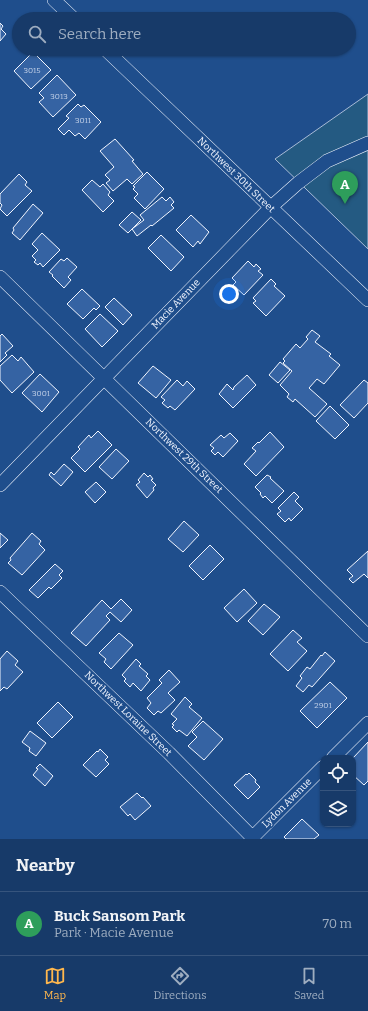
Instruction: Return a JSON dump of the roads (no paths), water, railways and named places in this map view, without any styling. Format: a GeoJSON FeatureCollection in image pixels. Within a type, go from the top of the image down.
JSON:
{"type":"FeatureCollection","features":[{"type":"Feature","properties":{"kind":"street"},"geometry":{"type":"LineString","coordinates":[[54,0],[67,12]]}},
{"type":"Feature","properties":{"kind":"street","name":"Northwest 30th Street"},"geometry":{"type":"LineString","coordinates":[[112,56],[368,300]]}},
{"type":"Feature","properties":{"kind":"street","name":"Macie Avenue"},"geometry":{"type":"LineString","coordinates":[[0,485],[271,208],[298,183],[327,161],[368,143]]}},
{"type":"Feature","properties":{"kind":"street","name":"Northwest 29th Street"},"geometry":{"type":"LineString","coordinates":[[0,277],[368,636]]}},
{"type":"Feature","properties":{"kind":"street","name":"Northwest Loraine Street"},"geometry":{"type":"LineString","coordinates":[[0,592],[169,753],[252,838]]}},
{"type":"Feature","properties":{"kind":"street"},"geometry":{"type":"LineString","coordinates":[[336,755],[368,723]]}},
{"type":"Feature","properties":{"kind":"street","name":"Lydon Avenue"},"geometry":{"type":"LineString","coordinates":[[252,838],[320,771]]}},
{"type":"Feature","properties":{"kind":"place","name":"Buck Sansom Park"},"geometry":{"type":"Point","coordinates":[345,204]}}]}
